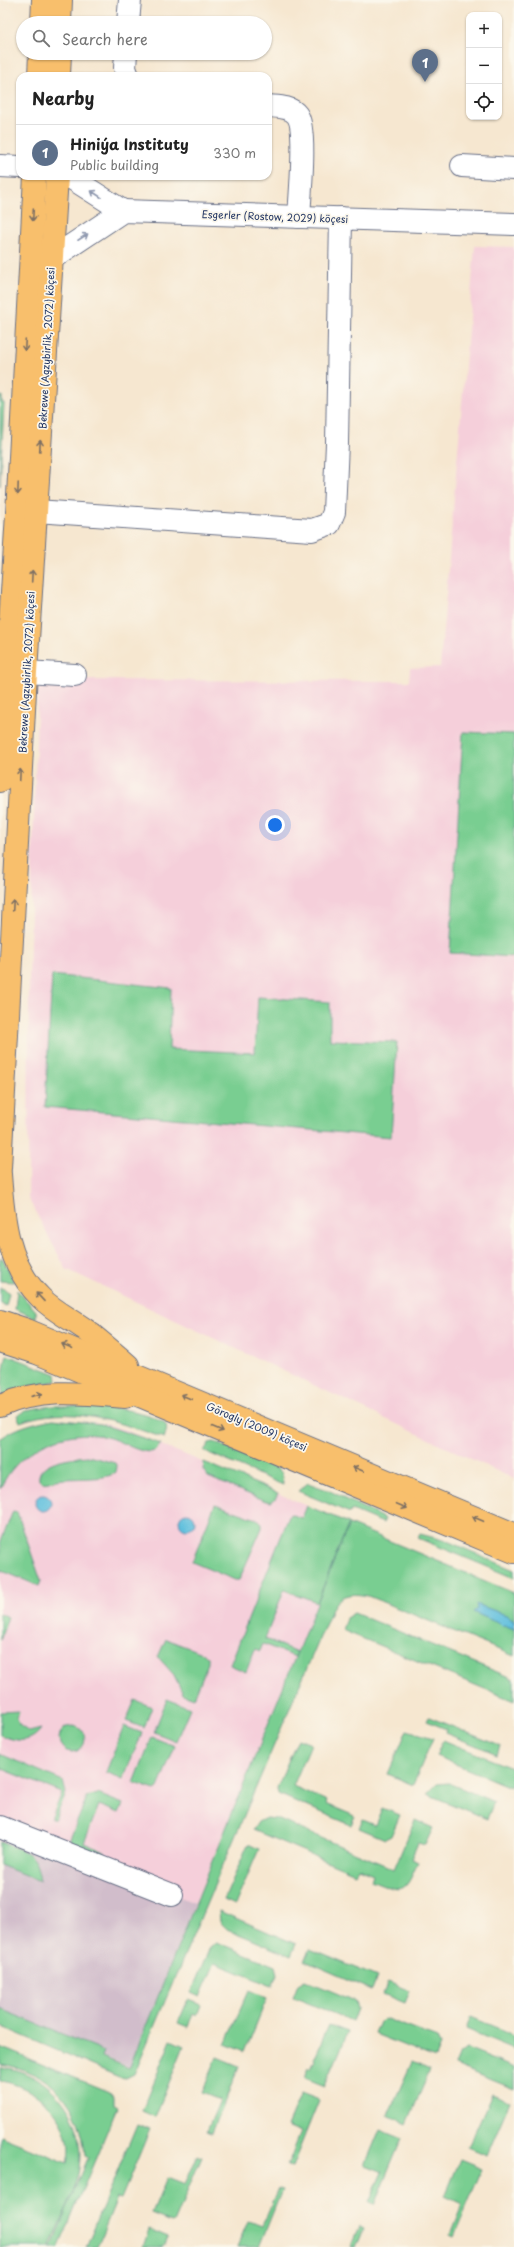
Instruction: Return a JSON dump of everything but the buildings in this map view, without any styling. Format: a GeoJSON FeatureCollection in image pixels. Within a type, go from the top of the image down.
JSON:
{"type":"FeatureCollection","features":[{"type":"Feature","properties":{"kind":"main road"},"geometry":{"type":"LineString","coordinates":[[42,16],[43,0]]}},
{"type":"Feature","properties":{"kind":"main road"},"geometry":{"type":"LineString","coordinates":[[60,16],[61,0]]}},
{"type":"Feature","properties":{"kind":"main road"},"geometry":{"type":"LineString","coordinates":[[39,72],[40,60]]}},
{"type":"Feature","properties":{"kind":"main road"},"geometry":{"type":"LineString","coordinates":[[59,72],[60,60]]}},
{"type":"Feature","properties":{"kind":"main road","name":"Bekrewe (Agzybirlik, 2072) köçesi"},"geometry":{"type":"LineString","coordinates":[[0,1168],[26,672],[26,512],[35,180]]}},
{"type":"Feature","properties":{"kind":"main road","name":"Bekrewe (Agzybirlik, 2072) köçesi"},"geometry":{"type":"LineString","coordinates":[[0,781],[51,259],[56,180]]}},
{"type":"Feature","properties":{"kind":"main road"},"geometry":{"type":"LineString","coordinates":[[0,1174],[2,1206],[9,1243],[19,1269],[26,1280],[40,1298],[85,1330],[146,1389]]}},
{"type":"Feature","properties":{"kind":"main road","name":"Görogly (2009) köçesi"},"geometry":{"type":"LineString","coordinates":[[0,1321],[27,1330],[146,1389],[514,1552]]}},
{"type":"Feature","properties":{"kind":"main road","name":"Görogly (2009) köçesi"},"geometry":{"type":"LineString","coordinates":[[0,1341],[146,1389],[514,1534]]}},
{"type":"Feature","properties":{"kind":"main road"},"geometry":{"type":"LineString","coordinates":[[0,1406],[44,1393],[146,1389]]}},
{"type":"Feature","properties":{"kind":"street"},"geometry":{"type":"LineString","coordinates":[[129,16],[130,0]]}},
{"type":"Feature","properties":{"kind":"street"},"geometry":{"type":"LineString","coordinates":[[126,60],[126,72]]}},
{"type":"Feature","properties":{"kind":"street"},"geometry":{"type":"LineString","coordinates":[[272,106],[285,107],[297,115],[302,130],[299,217]]}},
{"type":"Feature","properties":{"kind":"street"},"geometry":{"type":"LineString","coordinates":[[0,166],[16,167]]}},
{"type":"Feature","properties":{"kind":"street"},"geometry":{"type":"LineString","coordinates":[[462,166],[514,169]]}},
{"type":"Feature","properties":{"kind":"street"},"geometry":{"type":"LineString","coordinates":[[51,259],[123,211],[74,180]]}},
{"type":"Feature","properties":{"kind":"street","name":"Esgerler (Rostow, 2029) köçesi"},"geometry":{"type":"LineString","coordinates":[[123,211],[514,224]]}},
{"type":"Feature","properties":{"kind":"street"},"geometry":{"type":"LineString","coordinates":[[26,512],[312,530],[329,524],[334,512],[337,436],[341,218]]}},
{"type":"Feature","properties":{"kind":"street"},"geometry":{"type":"LineString","coordinates":[[26,672],[75,675]]}},
{"type":"Feature","properties":{"kind":"street"},"geometry":{"type":"LineString","coordinates":[[0,1827],[172,1895]]}},
{"type":"Feature","properties":{"kind":"shaded area"},"geometry":{"type":"Polygon","coordinates":[[[475,246],[514,247],[514,1479],[66,1269],[28,1198],[29,980],[38,680],[409,681],[410,668],[440,667],[475,246]]]}},
{"type":"Feature","properties":{"kind":"shaded area"},"geometry":{"type":"Polygon","coordinates":[[[53,1419],[101,1423],[123,1429],[349,1523],[195,1903],[0,1826],[0,1439],[11,1431],[32,1423],[53,1419]]]}},
{"type":"Feature","properties":{"kind":"shaded area"},"geometry":{"type":"Polygon","coordinates":[[[0,1826],[195,1903],[129,2067],[0,2016],[0,1826]]]}},
{"type":"Feature","properties":{"kind":"green space"},"geometry":{"type":"Polygon","coordinates":[[[0,396],[2,396],[2,403],[4,403],[0,486],[0,396]]]}},
{"type":"Feature","properties":{"kind":"green space"},"geometry":{"type":"Polygon","coordinates":[[[463,732],[514,734],[514,957],[450,953],[463,732]]]}},
{"type":"Feature","properties":{"kind":"green space"},"geometry":{"type":"Polygon","coordinates":[[[52,975],[171,988],[169,1049],[255,1053],[258,997],[330,1002],[330,1040],[397,1042],[391,1137],[45,1107],[52,975]]]}},
{"type":"Feature","properties":{"kind":"green space"},"geometry":{"type":"Polygon","coordinates":[[[2,1258],[14,1282],[0,1281],[0,1259],[2,1258]]]}},
{"type":"Feature","properties":{"kind":"green space"},"geometry":{"type":"Polygon","coordinates":[[[0,1288],[5,1289],[9,1293],[6,1306],[0,1303],[0,1288]]]}},
{"type":"Feature","properties":{"kind":"green space"},"geometry":{"type":"Polygon","coordinates":[[[17,1290],[36,1311],[36,1318],[15,1309],[17,1290]]]}},
{"type":"Feature","properties":{"kind":"green space"},"geometry":{"type":"Polygon","coordinates":[[[7,1355],[56,1374],[57,1381],[35,1385],[3,1396],[2,1381],[7,1355]]]}},
{"type":"Feature","properties":{"kind":"green space"},"geometry":{"type":"Polygon","coordinates":[[[52,1406],[110,1408],[140,1413],[165,1423],[166,1432],[164,1438],[129,1426],[93,1417],[57,1415],[38,1417],[20,1422],[17,1415],[31,1409],[52,1406]]]}},
{"type":"Feature","properties":{"kind":"green space"},"geometry":{"type":"Polygon","coordinates":[[[53,1419],[101,1424],[161,1444],[155,1451],[149,1452],[138,1450],[111,1438],[90,1434],[59,1438],[44,1444],[18,1463],[8,1475],[0,1489],[0,1439],[12,1431],[25,1426],[53,1419]]]}},
{"type":"Feature","properties":{"kind":"green space"},"geometry":{"type":"Polygon","coordinates":[[[214,1442],[278,1469],[282,1473],[283,1485],[204,1451],[209,1443],[214,1442]]]}},
{"type":"Feature","properties":{"kind":"green space"},"geometry":{"type":"Polygon","coordinates":[[[88,1456],[115,1463],[117,1467],[116,1472],[105,1477],[97,1478],[63,1479],[45,1482],[39,1480],[40,1473],[50,1464],[74,1457],[88,1456]]]}},
{"type":"Feature","properties":{"kind":"green space"},"geometry":{"type":"Polygon","coordinates":[[[204,1462],[278,1493],[275,1499],[271,1502],[208,1477],[203,1470],[204,1462]]]}},
{"type":"Feature","properties":{"kind":"green space"},"geometry":{"type":"Polygon","coordinates":[[[308,1483],[330,1491],[385,1519],[383,1523],[352,1510],[350,1513],[298,1491],[308,1483]]]}},
{"type":"Feature","properties":{"kind":"green space"},"geometry":{"type":"Polygon","coordinates":[[[215,1504],[259,1520],[262,1523],[262,1528],[239,1580],[235,1580],[192,1562],[215,1504]]]}},
{"type":"Feature","properties":{"kind":"green space"},"geometry":{"type":"Polygon","coordinates":[[[307,1506],[349,1523],[317,1602],[284,1590],[265,1639],[297,1652],[295,1657],[263,1644],[260,1651],[255,1649],[246,1672],[230,1665],[290,1514],[302,1518],[307,1506]]]}},
{"type":"Feature","properties":{"kind":"green space"},"geometry":{"type":"Polygon","coordinates":[[[13,1511],[17,1512],[41,1581],[39,1586],[0,1570],[0,1544],[13,1511]]]}},
{"type":"Feature","properties":{"kind":"green space"},"geometry":{"type":"Polygon","coordinates":[[[349,1524],[514,1593],[514,1656],[368,1596],[347,1595],[338,1600],[332,1609],[134,2074],[126,2078],[119,2077],[0,2026],[0,2009],[104,2051],[102,2057],[129,2068],[349,1524]]]}},
{"type":"Feature","properties":{"kind":"green space"},"geometry":{"type":"Polygon","coordinates":[[[420,1534],[447,1541],[514,1570],[514,1578],[418,1538],[420,1534]]]}},
{"type":"Feature","properties":{"kind":"green space"},"geometry":{"type":"Polygon","coordinates":[[[0,1613],[8,1617],[0,1640],[0,1613]]]}},
{"type":"Feature","properties":{"kind":"green space"},"geometry":{"type":"Polygon","coordinates":[[[354,1613],[514,1679],[514,1701],[342,1630],[346,1618],[354,1613]]]}},
{"type":"Feature","properties":{"kind":"green space"},"geometry":{"type":"Polygon","coordinates":[[[166,1639],[204,1654],[208,1658],[208,1663],[194,1698],[183,1694],[174,1675],[158,1657],[166,1639]]]}},
{"type":"Feature","properties":{"kind":"green space"},"geometry":{"type":"Polygon","coordinates":[[[167,1699],[190,1708],[176,1741],[154,1732],[167,1699]]]}},
{"type":"Feature","properties":{"kind":"green space"},"geometry":{"type":"Polygon","coordinates":[[[135,1700],[152,1707],[144,1728],[126,1721],[135,1700]]]}},
{"type":"Feature","properties":{"kind":"green space"},"geometry":{"type":"Polygon","coordinates":[[[19,1711],[17,1718],[19,1725],[29,1732],[41,1729],[32,1738],[27,1740],[11,1739],[0,1735],[0,1712],[19,1711]]]}},
{"type":"Feature","properties":{"kind":"green space"},"geometry":{"type":"Polygon","coordinates":[[[429,1717],[500,1746],[497,1754],[445,1733],[446,1729],[427,1721],[429,1717]]]}},
{"type":"Feature","properties":{"kind":"green space"},"geometry":{"type":"Polygon","coordinates":[[[72,1726],[81,1730],[85,1739],[81,1748],[72,1752],[63,1748],[59,1739],[63,1730],[72,1726]]]}},
{"type":"Feature","properties":{"kind":"green space"},"geometry":{"type":"Polygon","coordinates":[[[124,1726],[142,1733],[123,1779],[106,1772],[124,1726]]]}},
{"type":"Feature","properties":{"kind":"green space"},"geometry":{"type":"Polygon","coordinates":[[[407,1730],[433,1738],[413,1785],[388,1774],[407,1730]]]}},
{"type":"Feature","properties":{"kind":"green space"},"geometry":{"type":"Polygon","coordinates":[[[152,1737],[175,1746],[158,1788],[155,1790],[134,1783],[152,1737]]]}},
{"type":"Feature","properties":{"kind":"green space"},"geometry":{"type":"Polygon","coordinates":[[[298,1739],[311,1744],[293,1786],[327,1801],[326,1804],[355,1816],[351,1825],[278,1794],[277,1788],[298,1739]]]}},
{"type":"Feature","properties":{"kind":"green space"},"geometry":{"type":"Polygon","coordinates":[[[443,1740],[514,1769],[514,1777],[510,1787],[436,1756],[443,1740]]]}},
{"type":"Feature","properties":{"kind":"green space"},"geometry":{"type":"Polygon","coordinates":[[[0,1754],[63,1781],[66,1793],[55,1819],[51,1819],[62,1793],[0,1768],[0,1754]]]}},
{"type":"Feature","properties":{"kind":"green space"},"geometry":{"type":"Polygon","coordinates":[[[449,1783],[494,1802],[487,1819],[427,1794],[437,1784],[449,1783]]]}},
{"type":"Feature","properties":{"kind":"green space"},"geometry":{"type":"Polygon","coordinates":[[[98,1794],[123,1804],[119,1813],[99,1805],[84,1843],[105,1852],[101,1860],[71,1844],[70,1839],[87,1797],[98,1794]]]}},
{"type":"Feature","properties":{"kind":"green space"},"geometry":{"type":"Polygon","coordinates":[[[382,1808],[400,1815],[391,1836],[385,1839],[359,1828],[363,1820],[375,1825],[382,1808]]]}},
{"type":"Feature","properties":{"kind":"green space"},"geometry":{"type":"Polygon","coordinates":[[[266,1818],[277,1819],[394,1869],[415,1820],[433,1828],[425,1845],[418,1843],[411,1859],[418,1862],[409,1881],[406,1886],[397,1889],[371,1880],[373,1874],[358,1868],[355,1873],[253,1830],[258,1822],[266,1818]]]}},
{"type":"Feature","properties":{"kind":"green space"},"geometry":{"type":"Polygon","coordinates":[[[0,1842],[28,1854],[36,1864],[40,1881],[0,1865],[0,1842]]]}},
{"type":"Feature","properties":{"kind":"green space"},"geometry":{"type":"Polygon","coordinates":[[[248,1844],[259,1849],[235,1905],[224,1900],[248,1844]]]}},
{"type":"Feature","properties":{"kind":"green space"},"geometry":{"type":"Polygon","coordinates":[[[219,1911],[296,1944],[291,1956],[227,1929],[220,1922],[219,1911]]]}},
{"type":"Feature","properties":{"kind":"green space"},"geometry":{"type":"Polygon","coordinates":[[[217,1942],[275,1966],[277,1974],[272,1986],[215,1963],[200,1997],[191,1993],[210,1947],[217,1942]]]}},
{"type":"Feature","properties":{"kind":"green space"},"geometry":{"type":"Polygon","coordinates":[[[310,1949],[377,1977],[372,1990],[305,1961],[310,1949]]]}},
{"type":"Feature","properties":{"kind":"green space"},"geometry":{"type":"Polygon","coordinates":[[[305,1980],[355,2001],[357,2009],[352,2021],[293,1997],[298,1984],[305,1980]]]}},
{"type":"Feature","properties":{"kind":"green space"},"geometry":{"type":"Polygon","coordinates":[[[388,1982],[410,1991],[405,2003],[383,1994],[388,1982]]]}},
{"type":"Feature","properties":{"kind":"green space"},"geometry":{"type":"Polygon","coordinates":[[[249,1990],[267,1998],[245,2052],[225,2044],[249,1990]]]}},
{"type":"Feature","properties":{"kind":"green space"},"geometry":{"type":"Polygon","coordinates":[[[188,2000],[201,2005],[197,2015],[193,2013],[188,2027],[178,2023],[188,2000]]]}},
{"type":"Feature","properties":{"kind":"green space"},"geometry":{"type":"Polygon","coordinates":[[[471,2017],[514,2035],[514,2049],[466,2029],[471,2017]]]}},
{"type":"Feature","properties":{"kind":"green space"},"geometry":{"type":"Polygon","coordinates":[[[384,2018],[437,2038],[440,2046],[435,2058],[375,2034],[380,2022],[384,2018]]]}},
{"type":"Feature","properties":{"kind":"green space"},"geometry":{"type":"Polygon","coordinates":[[[329,2025],[348,2032],[325,2086],[305,2078],[309,2068],[311,2069],[329,2025]]]}},
{"type":"Feature","properties":{"kind":"green space"},"geometry":{"type":"Polygon","coordinates":[[[171,2040],[184,2046],[155,2117],[142,2111],[171,2040]]]}},
{"type":"Feature","properties":{"kind":"green space"},"geometry":{"type":"Polygon","coordinates":[[[0,2047],[109,2092],[113,2097],[113,2105],[117,2107],[59,2247],[51,2247],[88,2158],[85,2156],[83,2138],[78,2121],[70,2106],[49,2083],[34,2074],[18,2068],[0,2064],[0,2047]]]}},
{"type":"Feature","properties":{"kind":"green space"},"geometry":{"type":"Polygon","coordinates":[[[467,2049],[514,2068],[514,2089],[455,2065],[460,2053],[467,2049]]]}},
{"type":"Feature","properties":{"kind":"green space"},"geometry":{"type":"Polygon","coordinates":[[[217,2057],[239,2066],[212,2133],[207,2131],[220,2100],[202,2093],[217,2057]]]}},
{"type":"Feature","properties":{"kind":"green space"},"geometry":{"type":"Polygon","coordinates":[[[412,2062],[430,2070],[407,2124],[388,2115],[412,2062]]]}},
{"type":"Feature","properties":{"kind":"green space"},"geometry":{"type":"Polygon","coordinates":[[[0,2067],[19,2071],[36,2078],[51,2089],[63,2102],[73,2118],[79,2135],[81,2154],[79,2173],[70,2201],[49,2247],[0,2247],[0,2136],[67,2163],[69,2148],[66,2134],[60,2120],[52,2108],[28,2090],[14,2084],[0,2081],[0,2067]]]}},
{"type":"Feature","properties":{"kind":"green space"},"geometry":{"type":"Polygon","coordinates":[[[301,2093],[319,2100],[292,2167],[287,2166],[301,2132],[287,2126],[301,2093]]]}},
{"type":"Feature","properties":{"kind":"green space"},"geometry":{"type":"Polygon","coordinates":[[[492,2094],[510,2101],[487,2155],[468,2147],[492,2094]]]}},
{"type":"Feature","properties":{"kind":"green space"},"geometry":{"type":"Polygon","coordinates":[[[137,2124],[150,2129],[121,2199],[117,2198],[97,2247],[86,2247],[137,2124]]]}},
{"type":"Feature","properties":{"kind":"green space"},"geometry":{"type":"Polygon","coordinates":[[[380,2129],[402,2138],[374,2205],[369,2203],[382,2172],[365,2165],[380,2129]]]}},
{"type":"Feature","properties":{"kind":"green space"},"geometry":{"type":"Polygon","coordinates":[[[198,2154],[202,2156],[174,2223],[152,2214],[167,2178],[185,2185],[198,2154]]]}},
{"type":"Feature","properties":{"kind":"green space"},"geometry":{"type":"Polygon","coordinates":[[[460,2160],[482,2169],[454,2236],[450,2234],[462,2204],[445,2196],[460,2160]]]}},
{"type":"Feature","properties":{"kind":"green space"},"geometry":{"type":"Polygon","coordinates":[[[278,2189],[282,2190],[259,2247],[237,2247],[248,2221],[262,2226],[278,2189]]]}},
{"type":"Feature","properties":{"kind":"green space"},"geometry":{"type":"Polygon","coordinates":[[[360,2226],[364,2228],[356,2247],[351,2247],[360,2226]]]}},
{"type":"Feature","properties":{"kind":"green space"},"geometry":{"type":"Polygon","coordinates":[[[149,2229],[168,2237],[164,2247],[143,2247],[149,2229]]]}},
{"type":"Feature","properties":{"kind":"water"},"geometry":{"type":"Polygon","coordinates":[[[40,1495],[46,1495],[51,1500],[49,1509],[46,1511],[40,1511],[35,1506],[35,1500],[40,1495]]]}},
{"type":"Feature","properties":{"kind":"water"},"geometry":{"type":"Polygon","coordinates":[[[184,1513],[190,1513],[195,1518],[193,1527],[190,1529],[184,1529],[179,1524],[179,1518],[184,1513]]]}},
{"type":"Feature","properties":{"kind":"water"},"geometry":{"type":"Polygon","coordinates":[[[476,1604],[506,1615],[514,1620],[514,1629],[504,1625],[502,1626],[473,1612],[477,1609],[476,1604]]]}},
{"type":"Feature","properties":{"kind":"place","name":"Hiniýa Instituty"},"geometry":{"type":"Point","coordinates":[425,82]}}]}
